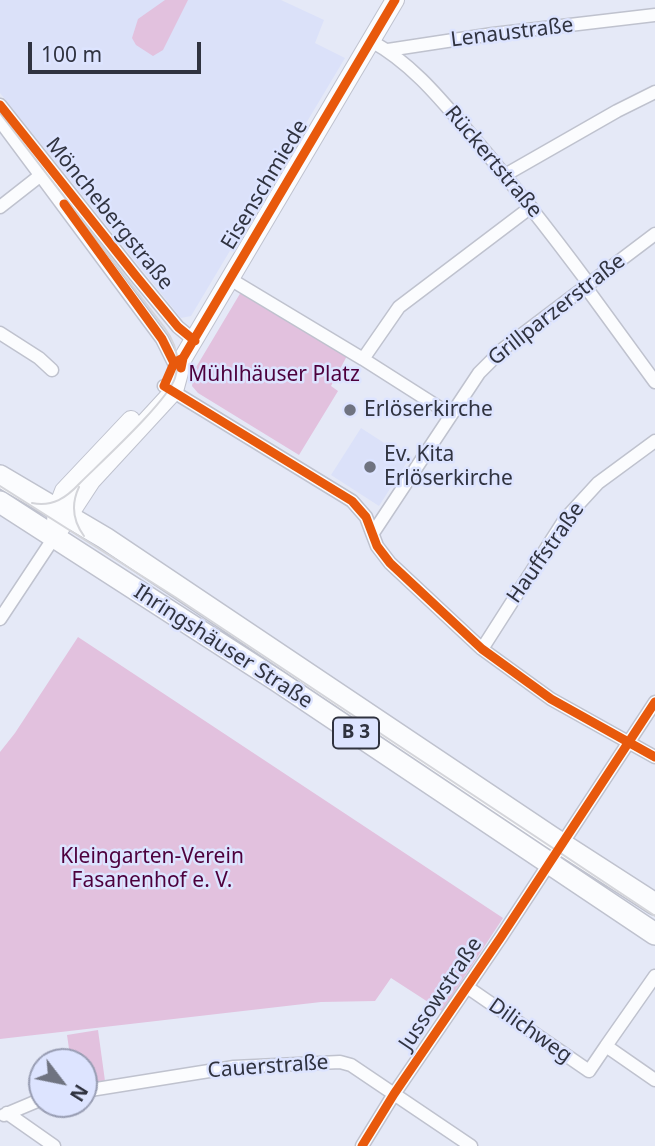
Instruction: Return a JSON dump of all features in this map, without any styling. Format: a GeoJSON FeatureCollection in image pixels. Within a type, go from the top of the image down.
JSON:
{"type":"FeatureCollection","features":[{"type":"Feature","properties":{"kind":"main road","name":"Ihringshäuser Straße"},"geometry":{"type":"LineString","coordinates":[[0,475],[36,498],[63,505],[105,538],[556,854],[655,934]]}},
{"type":"Feature","properties":{"kind":"main road","name":"Ihringshäuser Straße"},"geometry":{"type":"LineString","coordinates":[[0,502],[556,854],[655,904]]}},
{"type":"Feature","properties":{"kind":"street","name":"Eisenschmiede"},"geometry":{"type":"LineString","coordinates":[[63,505],[91,481],[169,388],[178,361],[195,341],[395,0]]}},
{"type":"Feature","properties":{"kind":"street","name":"Lenaustraße"},"geometry":{"type":"LineString","coordinates":[[388,50],[655,15]]}},
{"type":"Feature","properties":{"kind":"street"},"geometry":{"type":"LineString","coordinates":[[371,41],[388,50]]}},
{"type":"Feature","properties":{"kind":"street","name":"Rückertstraße"},"geometry":{"type":"LineString","coordinates":[[388,50],[415,72],[444,103],[531,207],[655,382]]}},
{"type":"Feature","properties":{"kind":"street"},"geometry":{"type":"LineString","coordinates":[[505,175],[655,92]]}},
{"type":"Feature","properties":{"kind":"street","name":"Mönchebergstraße"},"geometry":{"type":"LineString","coordinates":[[0,105],[178,361]]}},
{"type":"Feature","properties":{"kind":"street","name":"Mönchebergstraße"},"geometry":{"type":"LineString","coordinates":[[0,121],[178,327],[195,341]]}},
{"type":"Feature","properties":{"kind":"street"},"geometry":{"type":"LineString","coordinates":[[0,207],[45,172]]}},
{"type":"Feature","properties":{"kind":"street"},"geometry":{"type":"LineString","coordinates":[[363,359],[399,307],[531,207]]}},
{"type":"Feature","properties":{"kind":"street","name":"Grillparzerstraße"},"geometry":{"type":"LineString","coordinates":[[373,533],[479,373],[503,349],[655,234]]}},
{"type":"Feature","properties":{"kind":"street"},"geometry":{"type":"LineString","coordinates":[[230,279],[451,415]]}},
{"type":"Feature","properties":{"kind":"street"},"geometry":{"type":"LineString","coordinates":[[0,332],[52,370]]}},
{"type":"Feature","properties":{"kind":"street","name":"Eisenschmiede"},"geometry":{"type":"LineString","coordinates":[[55,536],[63,505],[169,388]]}},
{"type":"Feature","properties":{"kind":"street"},"geometry":{"type":"LineString","coordinates":[[169,388],[352,501],[366,517],[377,546],[390,563],[482,649],[551,699],[655,757]]}},
{"type":"Feature","properties":{"kind":"street","name":"Hauffstraße"},"geometry":{"type":"LineString","coordinates":[[482,649],[565,519],[598,483],[655,442]]}},
{"type":"Feature","properties":{"kind":"street"},"geometry":{"type":"LineString","coordinates":[[0,619],[55,536]]}},
{"type":"Feature","properties":{"kind":"street","name":"Jussowstraße"},"geometry":{"type":"LineString","coordinates":[[362,1146],[655,702]]}},
{"type":"Feature","properties":{"kind":"street"},"geometry":{"type":"LineString","coordinates":[[606,1046],[655,975]]}},
{"type":"Feature","properties":{"kind":"street","name":"Dilichweg"},"geometry":{"type":"LineString","coordinates":[[467,987],[589,1071],[606,1046],[655,1080]]}},
{"type":"Feature","properties":{"kind":"street","name":"Cauerstraße"},"geometry":{"type":"LineString","coordinates":[[98,1089],[234,1067],[340,1062],[351,1065],[471,1146]]}},
{"type":"Feature","properties":{"kind":"street"},"geometry":{"type":"LineString","coordinates":[[4,1115],[28,1104]]}},
{"type":"Feature","properties":{"kind":"street"},"geometry":{"type":"LineString","coordinates":[[4,1115],[54,1146]]}},
{"type":"Feature","properties":{"kind":"shaded area"},"geometry":{"type":"Polygon","coordinates":[[[0,0],[281,0],[324,20],[315,43],[345,58],[191,316],[181,318],[0,93],[0,0]]]}},
{"type":"Feature","properties":{"kind":"shaded area","name":"Ev. Kita Erlöserkirche"},"geometry":{"type":"Polygon","coordinates":[[[361,428],[409,459],[379,506],[331,475],[361,428]]]}},
{"type":"Feature","properties":{"kind":"green space"},"geometry":{"type":"Polygon","coordinates":[[[165,0],[188,0],[163,50],[153,56],[136,45],[132,38],[138,19],[165,0]]]}},
{"type":"Feature","properties":{"kind":"green space","name":"Mühlhäuser Platz"},"geometry":{"type":"Polygon","coordinates":[[[241,292],[348,354],[331,386],[338,391],[299,455],[198,393],[192,386],[195,369],[241,292]]]}},
{"type":"Feature","properties":{"kind":"green space","name":"Kleingarten-Verein Fasanenhof e. V."},"geometry":{"type":"Polygon","coordinates":[[[78,637],[503,918],[442,1011],[391,978],[375,1001],[321,1002],[0,1039],[0,752],[78,637]]]}},
{"type":"Feature","properties":{"kind":"green space"},"geometry":{"type":"Polygon","coordinates":[[[98,1030],[105,1081],[98,1082],[98,1048],[69,1048],[67,1035],[98,1030]]]}},
{"type":"Feature","properties":{"kind":"tram line"},"geometry":{"type":"LineString","coordinates":[[0,113],[164,327],[174,345],[177,358],[177,371],[169,389],[117,447],[64,497],[46,504],[32,503]]}},
{"type":"Feature","properties":{"kind":"tram line"},"geometry":{"type":"LineString","coordinates":[[0,486],[175,597],[655,916]]}},
{"type":"Feature","properties":{"kind":"tram line"},"geometry":{"type":"LineString","coordinates":[[79,487],[74,512],[84,536]]}},
{"type":"Feature","properties":{"kind":"cycle path"},"geometry":{"type":"LineString","coordinates":[[181,368],[183,358],[395,0]]}},
{"type":"Feature","properties":{"kind":"cycle path"},"geometry":{"type":"LineString","coordinates":[[0,105],[178,327],[195,341]]}},
{"type":"Feature","properties":{"kind":"cycle path"},"geometry":{"type":"LineString","coordinates":[[64,204],[162,339],[174,363]]}},
{"type":"Feature","properties":{"kind":"cycle path"},"geometry":{"type":"LineString","coordinates":[[183,358],[174,363],[164,386],[352,501],[366,517],[377,546],[390,563],[482,649],[551,699],[655,757]]}},
{"type":"Feature","properties":{"kind":"cycle path"},"geometry":{"type":"LineString","coordinates":[[362,1146],[655,702]]}},
{"type":"Feature","properties":{"kind":"place","name":"Erlöserkirche"},"geometry":{"type":"Point","coordinates":[350,410]}},
{"type":"Feature","properties":{"kind":"place","name":"Ev. Kita Erlöserkirche"},"geometry":{"type":"Point","coordinates":[370,467]}}]}
